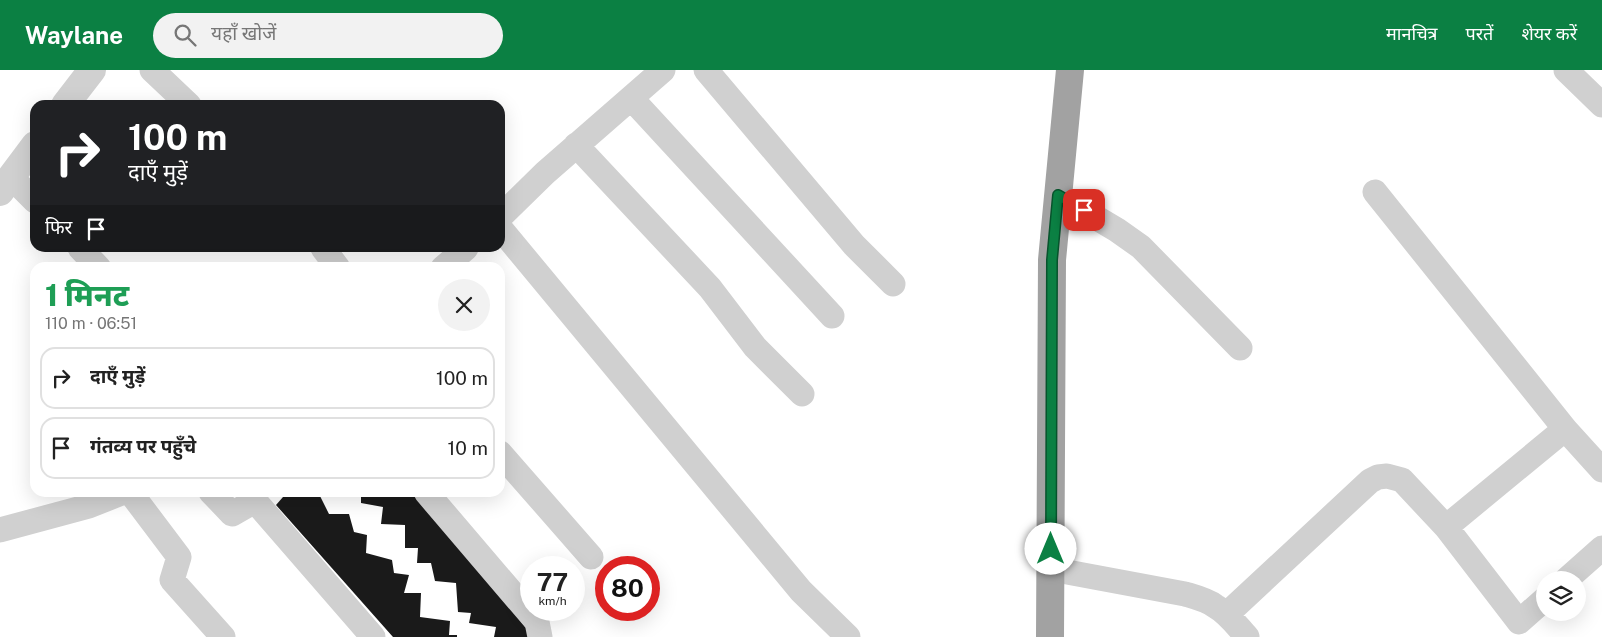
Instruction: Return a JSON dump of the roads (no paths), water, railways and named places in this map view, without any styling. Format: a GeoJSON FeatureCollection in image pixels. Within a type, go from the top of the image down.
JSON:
{"type":"FeatureCollection","features":[{"type":"Feature","properties":{"kind":"highway"},"geometry":{"type":"LineString","coordinates":[[1050,637],[1052,260],[1070,70]]}},
{"type":"Feature","properties":{"kind":"street"},"geometry":{"type":"LineString","coordinates":[[69,100],[92,70]]}},
{"type":"Feature","properties":{"kind":"street"},"geometry":{"type":"LineString","coordinates":[[152,70],[184,100]]}},
{"type":"Feature","properties":{"kind":"street"},"geometry":{"type":"LineString","coordinates":[[505,212],[576,145],[663,70]]}},
{"type":"Feature","properties":{"kind":"street"},"geometry":{"type":"LineString","coordinates":[[706,70],[854,245],[893,284]]}},
{"type":"Feature","properties":{"kind":"street"},"geometry":{"type":"LineString","coordinates":[[1566,70],[1602,105]]}},
{"type":"Feature","properties":{"kind":"street"},"geometry":{"type":"LineString","coordinates":[[631,98],[832,316]]}},
{"type":"Feature","properties":{"kind":"street"},"geometry":{"type":"LineString","coordinates":[[576,145],[710,288],[755,347],[802,394]]}},
{"type":"Feature","properties":{"kind":"street"},"geometry":{"type":"LineString","coordinates":[[30,152],[6,184],[30,198]]}},
{"type":"Feature","properties":{"kind":"street"},"geometry":{"type":"LineString","coordinates":[[1375,192],[1565,429],[1602,470]]}},
{"type":"Feature","properties":{"kind":"street"},"geometry":{"type":"LineString","coordinates":[[1058,195],[1117,230],[1141,247],[1240,348]]}},
{"type":"Feature","properties":{"kind":"street"},"geometry":{"type":"LineString","coordinates":[[505,234],[789,577],[848,637]]}},
{"type":"Feature","properties":{"kind":"street"},"geometry":{"type":"LineString","coordinates":[[84,252],[93,262]]}},
{"type":"Feature","properties":{"kind":"street"},"geometry":{"type":"LineString","coordinates":[[450,262],[461,252]]}},
{"type":"Feature","properties":{"kind":"street"},"geometry":{"type":"LineString","coordinates":[[1446,527],[1565,429]]}},
{"type":"Feature","properties":{"kind":"street"},"geometry":{"type":"LineString","coordinates":[[505,458],[591,557]]}},
{"type":"Feature","properties":{"kind":"street"},"geometry":{"type":"LineString","coordinates":[[1227,614],[1363,487],[1378,477],[1387,476],[1402,480],[1446,527],[1526,630],[1536,614]]}},
{"type":"Feature","properties":{"kind":"street"},"geometry":{"type":"LineString","coordinates":[[0,530],[89,506],[112,497]]}},
{"type":"Feature","properties":{"kind":"street"},"geometry":{"type":"LineString","coordinates":[[134,497],[178,557],[172,580],[223,637]]}},
{"type":"Feature","properties":{"kind":"street"},"geometry":{"type":"LineString","coordinates":[[216,497],[232,514],[255,501],[373,637]]}},
{"type":"Feature","properties":{"kind":"street"},"geometry":{"type":"LineString","coordinates":[[430,497],[537,622],[540,637]]}},
{"type":"Feature","properties":{"kind":"street"},"geometry":{"type":"LineString","coordinates":[[1576,571],[1602,548]]}},
{"type":"Feature","properties":{"kind":"street"},"geometry":{"type":"LineString","coordinates":[[1051,569],[1185,594],[1215,605],[1227,614],[1246,637]]}}]}
